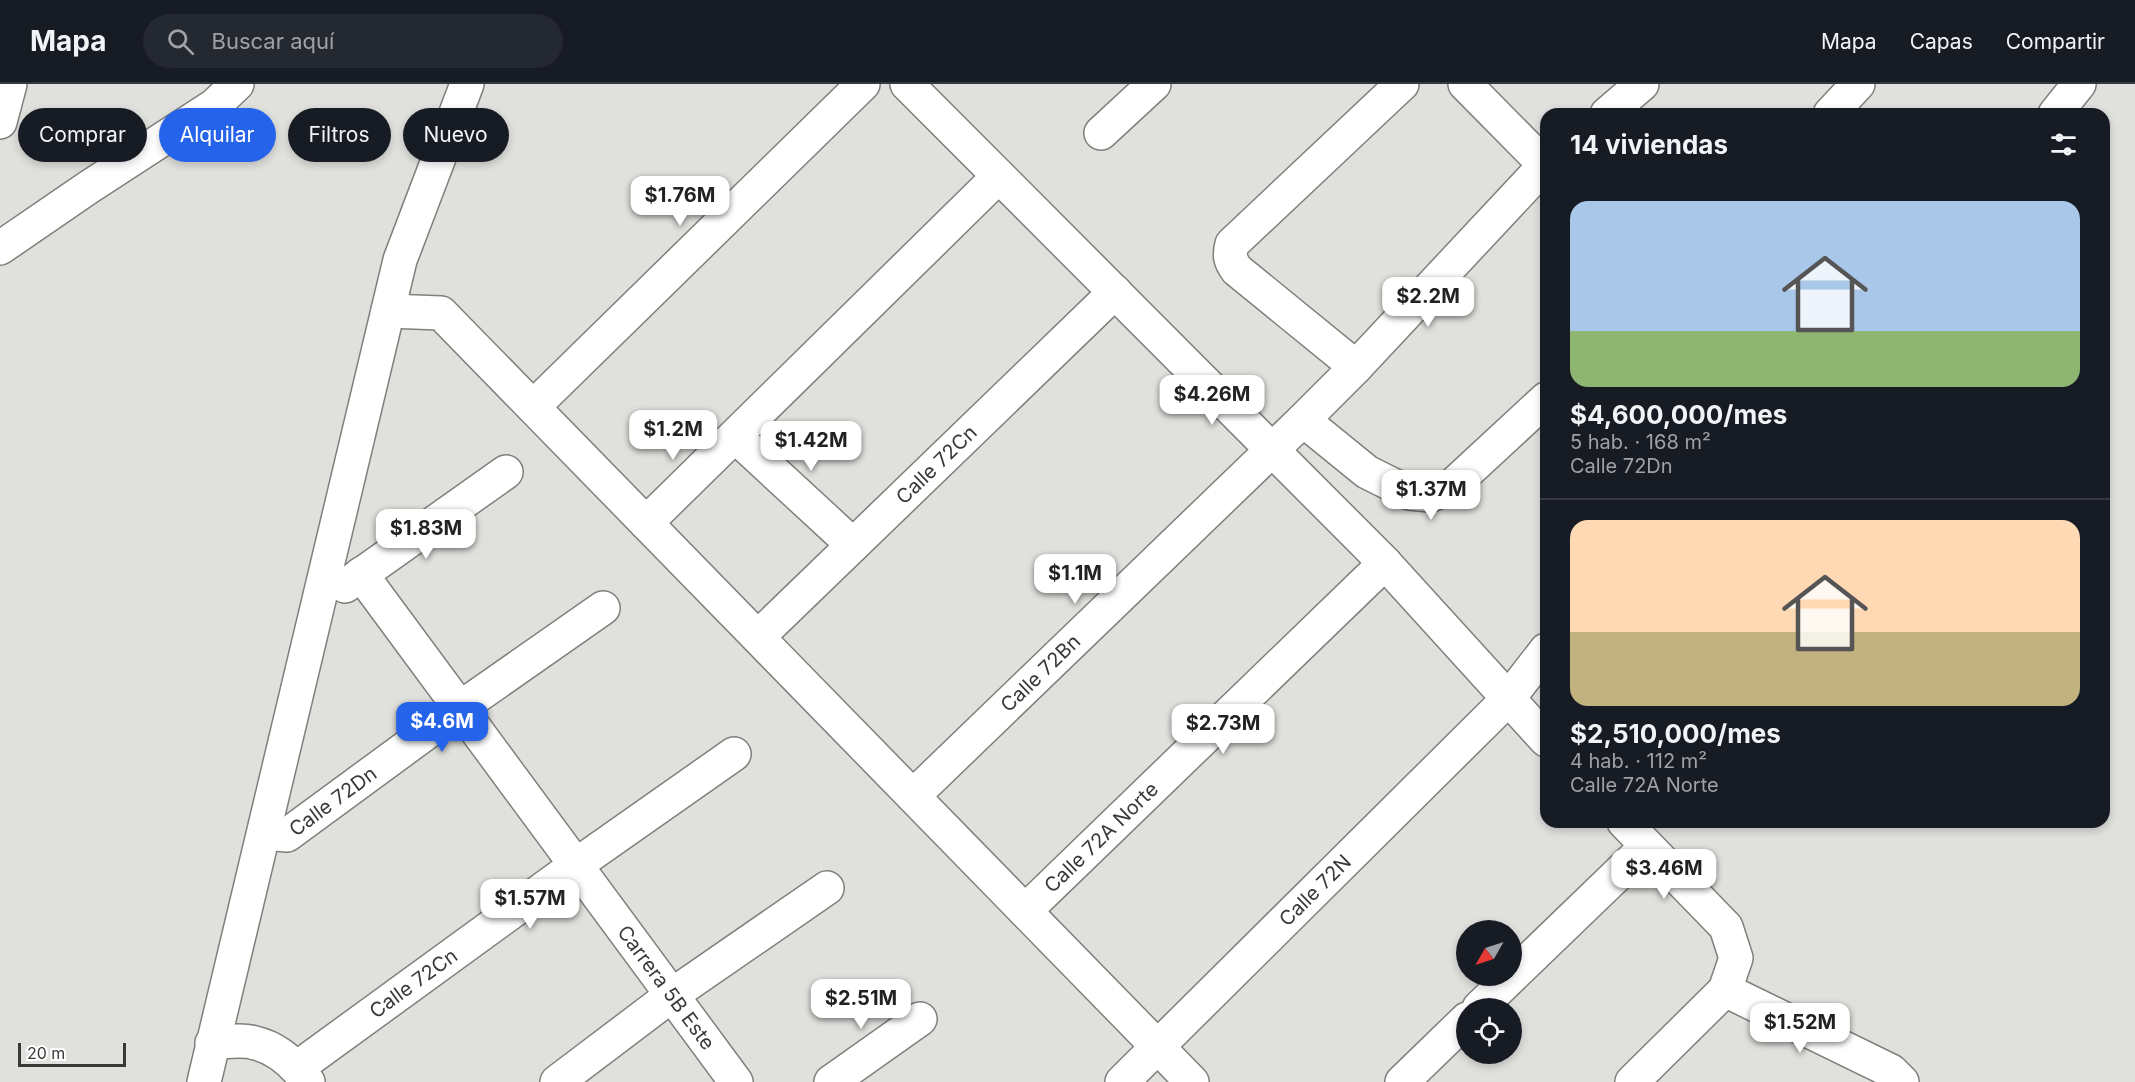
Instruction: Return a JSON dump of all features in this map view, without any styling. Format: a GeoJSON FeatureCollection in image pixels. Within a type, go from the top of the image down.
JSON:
{"type":"FeatureCollection","features":[{"type":"Feature","properties":{"kind":"street"},"geometry":{"type":"LineString","coordinates":[[0,122],[10,84]]}},
{"type":"Feature","properties":{"kind":"street"},"geometry":{"type":"LineString","coordinates":[[0,248],[215,105],[237,84]]}},
{"type":"Feature","properties":{"kind":"street"},"geometry":{"type":"LineString","coordinates":[[204,1082],[400,260],[467,84]]}},
{"type":"Feature","properties":{"kind":"street"},"geometry":{"type":"LineString","coordinates":[[533,407],[862,84]]}},
{"type":"Feature","properties":{"kind":"street"},"geometry":{"type":"LineString","coordinates":[[907,84],[1385,563],[1540,734]]}},
{"type":"Feature","properties":{"kind":"street"},"geometry":{"type":"LineString","coordinates":[[1101,133],[1154,84]]}},
{"type":"Feature","properties":{"kind":"street"},"geometry":{"type":"LineString","coordinates":[[1356,367],[1237,270],[1231,263],[1230,253],[1232,244],[1402,84]]}},
{"type":"Feature","properties":{"kind":"street"},"geometry":{"type":"LineString","coordinates":[[1465,84],[1540,159]]}},
{"type":"Feature","properties":{"kind":"street"},"geometry":{"type":"LineString","coordinates":[[1615,108],[1642,84]]}},
{"type":"Feature","properties":{"kind":"street"},"geometry":{"type":"LineString","coordinates":[[1836,108],[1858,84]]}},
{"type":"Feature","properties":{"kind":"street"},"geometry":{"type":"LineString","coordinates":[[2060,108],[2079,84]]}},
{"type":"Feature","properties":{"kind":"street","name":"Calle 72Bn"},"geometry":{"type":"LineString","coordinates":[[914,796],[1303,420],[1540,171]]}},
{"type":"Feature","properties":{"kind":"street"},"geometry":{"type":"LineString","coordinates":[[646,523],[999,177]]}},
{"type":"Feature","properties":{"kind":"street","name":"Calle 72Cn"},"geometry":{"type":"LineString","coordinates":[[758,638],[1115,292]]}},
{"type":"Feature","properties":{"kind":"street"},"geometry":{"type":"LineString","coordinates":[[388,311],[441,313],[1192,1082]]}},
{"type":"Feature","properties":{"kind":"street"},"geometry":{"type":"LineString","coordinates":[[1303,420],[1367,472],[1409,493],[1431,495],[1452,486],[1540,405]]}},
{"type":"Feature","properties":{"kind":"street"},"geometry":{"type":"LineString","coordinates":[[735,436],[853,545]]}},
{"type":"Feature","properties":{"kind":"street"},"geometry":{"type":"LineString","coordinates":[[317,607],[506,472]]}},
{"type":"Feature","properties":{"kind":"street","name":"Calle 72A Norte"},"geometry":{"type":"LineString","coordinates":[[1024,910],[1385,563]]}},
{"type":"Feature","properties":{"kind":"street","name":"Carrera 5B Este"},"geometry":{"type":"LineString","coordinates":[[361,574],[736,1082]]}},
{"type":"Feature","properties":{"kind":"street","name":"Calle 72Dn"},"geometry":{"type":"LineString","coordinates":[[264,833],[287,835],[460,708],[603,608]]}},
{"type":"Feature","properties":{"kind":"street","name":"Calle 72N"},"geometry":{"type":"LineString","coordinates":[[1122,1082],[1508,699],[1540,658]]}},
{"type":"Feature","properties":{"kind":"street","name":"Calle 72Cn"},"geometry":{"type":"LineString","coordinates":[[303,1075],[576,865],[734,754]]}},
{"type":"Feature","properties":{"kind":"street"},"geometry":{"type":"LineString","coordinates":[[1630,828],[1726,927],[1736,958],[1725,990],[1632,1082]]}},
{"type":"Feature","properties":{"kind":"street"},"geometry":{"type":"LineString","coordinates":[[1489,998],[1647,846]]}},
{"type":"Feature","properties":{"kind":"street"},"geometry":{"type":"LineString","coordinates":[[557,1082],[672,995],[827,888]]}},
{"type":"Feature","properties":{"kind":"street"},"geometry":{"type":"LineString","coordinates":[[1725,990],[1892,1071],[1902,1082]]}},
{"type":"Feature","properties":{"kind":"street"},"geometry":{"type":"LineString","coordinates":[[831,1082],[920,1020]]}},
{"type":"Feature","properties":{"kind":"street"},"geometry":{"type":"LineString","coordinates":[[1402,1082],[1456,1030]]}},
{"type":"Feature","properties":{"kind":"street"},"geometry":{"type":"LineString","coordinates":[[212,1042],[254,1042],[275,1050],[303,1075]]}}]}
